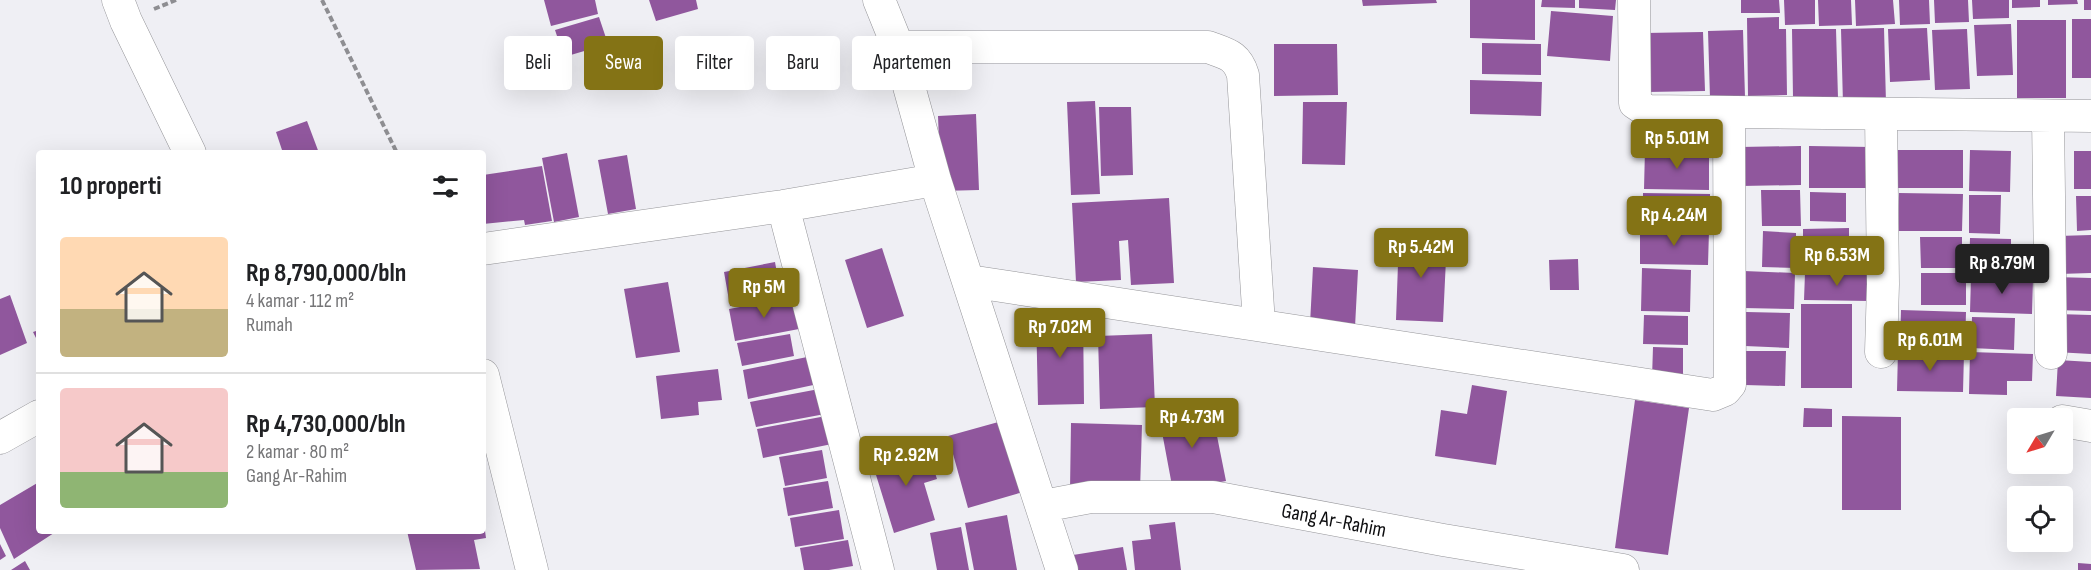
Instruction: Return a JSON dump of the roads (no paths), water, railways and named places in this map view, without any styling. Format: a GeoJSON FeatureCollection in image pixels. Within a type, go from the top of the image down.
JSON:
{"type":"FeatureCollection","features":[{"type":"Feature","properties":{"kind":"street"},"geometry":{"type":"LineString","coordinates":[[118,0],[189,150]]}},
{"type":"Feature","properties":{"kind":"street"},"geometry":{"type":"LineString","coordinates":[[879,0],[894,36]]}},
{"type":"Feature","properties":{"kind":"street"},"geometry":{"type":"LineString","coordinates":[[1634,0],[1635,103],[1647,111],[2091,116]]}},
{"type":"Feature","properties":{"kind":"street"},"geometry":{"type":"LineString","coordinates":[[972,47],[1208,47],[1228,54],[1239,62],[1243,75],[1259,324]]}},
{"type":"Feature","properties":{"kind":"street"},"geometry":{"type":"LineString","coordinates":[[910,90],[935,180],[1062,570]]}},
{"type":"Feature","properties":{"kind":"street"},"geometry":{"type":"LineString","coordinates":[[969,281],[1713,395],[1725,390],[1730,384],[1729,112]]}},
{"type":"Feature","properties":{"kind":"street"},"geometry":{"type":"LineString","coordinates":[[1881,114],[1884,284],[1881,352]]}},
{"type":"Feature","properties":{"kind":"street"},"geometry":{"type":"LineString","coordinates":[[2048,116],[2050,353]]}},
{"type":"Feature","properties":{"kind":"street"},"geometry":{"type":"LineString","coordinates":[[486,249],[783,206],[935,180]]}},
{"type":"Feature","properties":{"kind":"street"},"geometry":{"type":"LineString","coordinates":[[783,206],[878,570]]}},
{"type":"Feature","properties":{"kind":"street"},"geometry":{"type":"LineString","coordinates":[[486,387],[532,570]]}},
{"type":"Feature","properties":{"kind":"street"},"geometry":{"type":"LineString","coordinates":[[0,438],[36,418]]}},
{"type":"Feature","properties":{"kind":"street"},"geometry":{"type":"LineString","coordinates":[[2073,423],[2091,426]]}},
{"type":"Feature","properties":{"kind":"street","name":"Gang Ar-Rahim"},"geometry":{"type":"LineString","coordinates":[[1043,506],[1091,497],[1213,497],[1443,540],[1623,570]]}}]}
